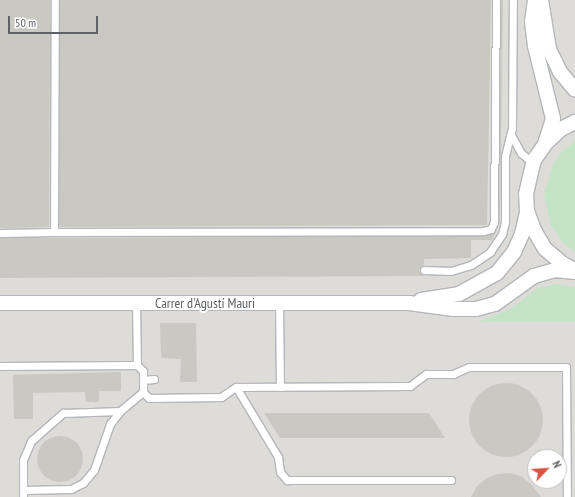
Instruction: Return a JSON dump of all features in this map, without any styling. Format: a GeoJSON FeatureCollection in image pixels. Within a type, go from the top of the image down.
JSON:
{"type":"FeatureCollection","features":[{"type":"Feature","properties":{"kind":"street"},"geometry":{"type":"LineString","coordinates":[[409,303],[459,294],[497,274],[514,252],[522,234],[527,211],[526,194],[533,163],[545,144],[553,119],[534,46],[532,22],[535,0]]}},
{"type":"Feature","properties":{"kind":"street"},"geometry":{"type":"LineString","coordinates":[[541,0],[549,49],[560,72],[575,90]]}},
{"type":"Feature","properties":{"kind":"street"},"geometry":{"type":"LineString","coordinates":[[545,144],[561,129],[575,122]]}},
{"type":"Feature","properties":{"kind":"street"},"geometry":{"type":"LineString","coordinates":[[527,211],[534,230],[545,248],[563,264],[575,271]]}},
{"type":"Feature","properties":{"kind":"street"},"geometry":{"type":"LineString","coordinates":[[409,303],[454,309],[485,307],[504,299],[534,276],[555,270],[575,271]]}},
{"type":"Feature","properties":{"kind":"street","name":"Carrer d'Agustí Mauri"},"geometry":{"type":"LineString","coordinates":[[0,303],[409,303]]}},
{"type":"Feature","properties":{"kind":"lane"},"geometry":{"type":"LineString","coordinates":[[54,232],[55,0]]}},
{"type":"Feature","properties":{"kind":"lane"},"geometry":{"type":"LineString","coordinates":[[0,233],[488,231],[494,222],[496,0]]}},
{"type":"Feature","properties":{"kind":"lane"},"geometry":{"type":"LineString","coordinates":[[424,270],[451,271],[471,265],[490,252],[497,242],[505,222],[505,156],[510,135],[513,0]]}},
{"type":"Feature","properties":{"kind":"lane"},"geometry":{"type":"LineString","coordinates":[[510,135],[522,153],[533,163]]}},
{"type":"Feature","properties":{"kind":"lane"},"geometry":{"type":"LineString","coordinates":[[136,303],[137,365],[143,371],[143,392],[149,398],[221,397],[236,388],[410,386],[426,374],[453,374],[469,367],[566,367],[567,497]]}},
{"type":"Feature","properties":{"kind":"lane"},"geometry":{"type":"LineString","coordinates":[[279,303],[280,387]]}},
{"type":"Feature","properties":{"kind":"lane"},"geometry":{"type":"LineString","coordinates":[[0,366],[137,365]]}},
{"type":"Feature","properties":{"kind":"lane"},"geometry":{"type":"LineString","coordinates":[[143,380],[154,379]]}},
{"type":"Feature","properties":{"kind":"lane"},"geometry":{"type":"LineString","coordinates":[[236,388],[278,457],[280,472],[287,480],[451,480]]}},
{"type":"Feature","properties":{"kind":"lane"},"geometry":{"type":"LineString","coordinates":[[120,411],[70,412],[57,417],[27,447],[23,460],[23,494],[71,489],[83,483],[94,470],[110,424],[120,411],[143,392]]}},
{"type":"Feature","properties":{"kind":"shaded area"},"geometry":{"type":"Polygon","coordinates":[[[0,0],[575,0],[575,497],[0,497],[0,0]]]}},
{"type":"Feature","properties":{"kind":"green space"},"geometry":{"type":"Polygon","coordinates":[[[575,141],[575,252],[562,242],[551,226],[544,195],[552,166],[561,152],[575,141]]]}},
{"type":"Feature","properties":{"kind":"green space"},"geometry":{"type":"Polygon","coordinates":[[[556,284],[575,287],[575,322],[478,322],[512,308],[538,288],[556,284]]]}},
{"type":"Feature","properties":{"kind":"building"},"geometry":{"type":"Polygon","coordinates":[[[0,0],[50,0],[49,227],[0,228],[0,0]]]}},
{"type":"Feature","properties":{"kind":"building"},"geometry":{"type":"Polygon","coordinates":[[[60,0],[491,0],[487,225],[59,227],[60,0]]]}},
{"type":"Feature","properties":{"kind":"building"},"geometry":{"type":"Polygon","coordinates":[[[501,0],[503,0],[500,221],[492,240],[471,240],[471,258],[424,259],[424,265],[419,270],[424,276],[0,278],[0,238],[483,236],[494,233],[499,222],[501,0]]]}},
{"type":"Feature","properties":{"kind":"building"},"geometry":{"type":"Polygon","coordinates":[[[160,323],[196,323],[197,382],[180,382],[181,359],[161,358],[160,323]]]}},
{"type":"Feature","properties":{"kind":"building"},"geometry":{"type":"Polygon","coordinates":[[[121,372],[121,391],[99,391],[99,402],[86,402],[85,392],[33,393],[33,419],[14,419],[13,375],[121,372]]]}},
{"type":"Feature","properties":{"kind":"building"},"geometry":{"type":"Polygon","coordinates":[[[506,383],[520,386],[532,394],[540,406],[543,420],[540,434],[532,446],[520,454],[513,456],[506,457],[492,454],[480,446],[472,434],[470,427],[469,420],[472,406],[480,394],[492,386],[499,384],[506,383]]]}},
{"type":"Feature","properties":{"kind":"building"},"geometry":{"type":"Polygon","coordinates":[[[264,413],[429,413],[445,438],[280,438],[264,413]]]}},
{"type":"Feature","properties":{"kind":"building"},"geometry":{"type":"Polygon","coordinates":[[[60,436],[73,440],[79,446],[83,459],[79,472],[73,478],[60,482],[47,478],[41,472],[37,459],[41,446],[47,440],[60,436]]]}},
{"type":"Feature","properties":{"kind":"building"},"geometry":{"type":"Polygon","coordinates":[[[511,473],[522,477],[527,481],[527,489],[535,489],[541,497],[471,497],[477,486],[487,478],[498,474],[511,473]]]}}]}
